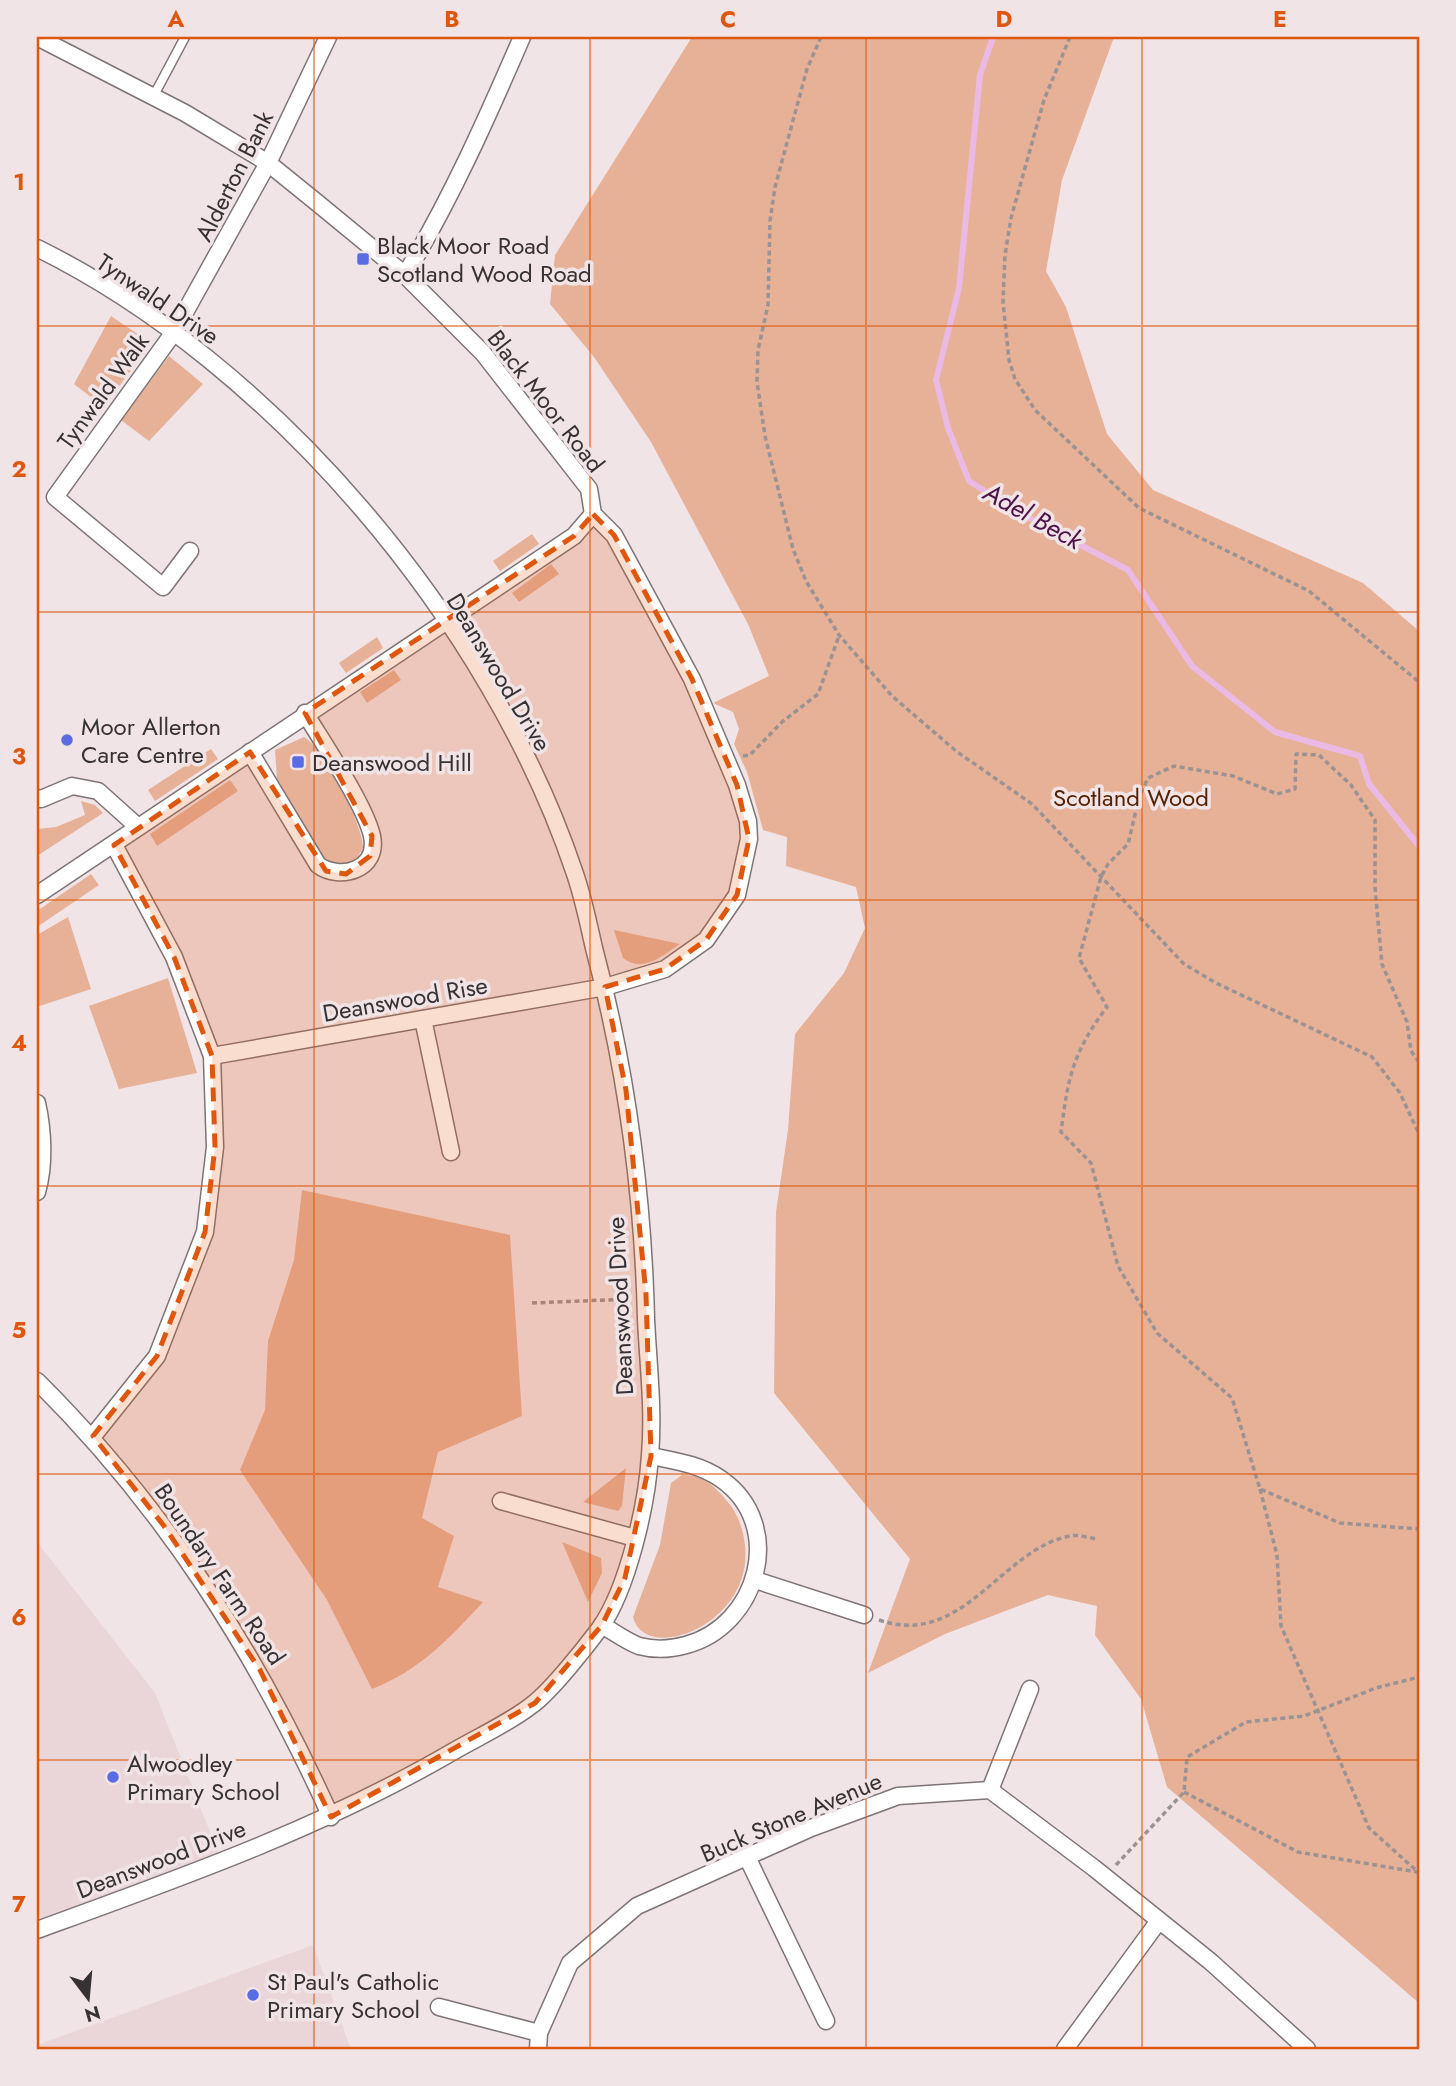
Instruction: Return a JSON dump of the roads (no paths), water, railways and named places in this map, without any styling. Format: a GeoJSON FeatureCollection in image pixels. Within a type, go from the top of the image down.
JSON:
{"type":"FeatureCollection","features":[{"type":"Feature","properties":{"kind":"street","name":"Black Moor Road"},"geometry":{"type":"LineString","coordinates":[[37,37],[153,97],[268,163],[405,275],[483,353],[560,448],[589,489],[593,514],[614,535],[692,679],[728,761],[744,804],[749,830],[746,860],[737,895],[706,940],[665,970],[605,987]]}},
{"type":"Feature","properties":{"kind":"street","name":"Alderton Bank"},"geometry":{"type":"LineString","coordinates":[[174,332],[268,163],[328,37]]}},
{"type":"Feature","properties":{"kind":"street"},"geometry":{"type":"LineString","coordinates":[[405,275],[431,231],[478,137],[522,37]]}},
{"type":"Feature","properties":{"kind":"street","name":"Tynwald Drive"},"geometry":{"type":"LineString","coordinates":[[37,248],[174,332],[282,421]]}},
{"type":"Feature","properties":{"kind":"street","name":"Tynwald Walk"},"geometry":{"type":"LineString","coordinates":[[174,332],[55,497],[163,587],[190,551]]}},
{"type":"Feature","properties":{"kind":"street","name":"Deanswood Drive"},"geometry":{"type":"LineString","coordinates":[[37,1930],[205,1869],[331,1817],[417,1772],[535,1703],[602,1625],[625,1578],[650,1456],[646,1298],[626,1090],[605,987],[574,871],[518,739],[445,620],[373,524],[282,421]]}},
{"type":"Feature","properties":{"kind":"street"},"geometry":{"type":"LineString","coordinates":[[37,895],[305,713],[574,536],[593,514]]}},
{"type":"Feature","properties":{"kind":"street"},"geometry":{"type":"LineString","coordinates":[[250,752],[318,865],[336,874],[356,870],[370,856],[372,836],[347,785],[305,713]]}},
{"type":"Feature","properties":{"kind":"street"},"geometry":{"type":"LineString","coordinates":[[37,798],[41,799],[72,786],[98,791],[137,826]]}},
{"type":"Feature","properties":{"kind":"street"},"geometry":{"type":"LineString","coordinates":[[93,1436],[157,1356],[205,1232],[215,1147],[212,1056],[174,957],[114,845]]}},
{"type":"Feature","properties":{"kind":"street","name":"Deanswood Rise"},"geometry":{"type":"LineString","coordinates":[[212,1056],[605,987]]}},
{"type":"Feature","properties":{"kind":"street"},"geometry":{"type":"LineString","coordinates":[[423,1019],[451,1152]]}},
{"type":"Feature","properties":{"kind":"street"},"geometry":{"type":"LineString","coordinates":[[37,1103],[40,1119],[41,1178],[37,1192]]}},
{"type":"Feature","properties":{"kind":"street","name":"Boundary Farm Road"},"geometry":{"type":"LineString","coordinates":[[37,1381],[93,1436],[164,1526],[260,1670],[292,1730],[331,1817]]}},
{"type":"Feature","properties":{"kind":"street"},"geometry":{"type":"LineString","coordinates":[[602,1625],[640,1646],[672,1649],[704,1640],[730,1622],[749,1596],[755,1580],[758,1565],[757,1533],[744,1503],[722,1479],[694,1464],[650,1456]]}},
{"type":"Feature","properties":{"kind":"street"},"geometry":{"type":"LineString","coordinates":[[501,1501],[635,1538]]}},
{"type":"Feature","properties":{"kind":"street"},"geometry":{"type":"LineString","coordinates":[[755,1580],[864,1615]]}},
{"type":"Feature","properties":{"kind":"street"},"geometry":{"type":"LineString","coordinates":[[1030,1689],[990,1790],[1211,1962],[1305,2049]]}},
{"type":"Feature","properties":{"kind":"street","name":"Buck Stone Avenue"},"geometry":{"type":"LineString","coordinates":[[539,2041],[570,1963],[637,1906],[748,1859],[811,1828],[898,1796],[990,1790]]}},
{"type":"Feature","properties":{"kind":"street"},"geometry":{"type":"LineString","coordinates":[[748,1859],[826,2021]]}},
{"type":"Feature","properties":{"kind":"street"},"geometry":{"type":"LineString","coordinates":[[1065,2049],[1158,1922]]}},
{"type":"Feature","properties":{"kind":"street"},"geometry":{"type":"LineString","coordinates":[[439,2007],[539,2041]]}},
{"type":"Feature","properties":{"kind":"lane"},"geometry":{"type":"LineString","coordinates":[[153,97],[185,37]]}},
{"type":"Feature","properties":{"kind":"waterway","name":"Adel Beck"},"geometry":{"type":"LineString","coordinates":[[993,37],[980,75],[959,288],[936,380],[948,428],[969,481],[1018,512],[1128,570],[1192,666],[1275,732],[1360,756],[1369,784],[1419,846]]}},
{"type":"Feature","properties":{"kind":"place","name":"Black Moor Road Scotland Wood Road"},"geometry":{"type":"Point","coordinates":[363,259]}},
{"type":"Feature","properties":{"kind":"place","name":"Moor Allerton Care Centre"},"geometry":{"type":"Point","coordinates":[67,740]}},
{"type":"Feature","properties":{"kind":"place","name":"Deanswood Hill"},"geometry":{"type":"Point","coordinates":[298,762]}},
{"type":"Feature","properties":{"kind":"place","name":"Alwoodley Primary School"},"geometry":{"type":"Point","coordinates":[113,1777]}},
{"type":"Feature","properties":{"kind":"place","name":"St Paul's Catholic Primary School"},"geometry":{"type":"Point","coordinates":[253,1995]}},
{"type":"Feature","properties":{"kind":"park label","name":"Scotland Wood"},"geometry":{"type":"Point","coordinates":[1131,797]}}]}
